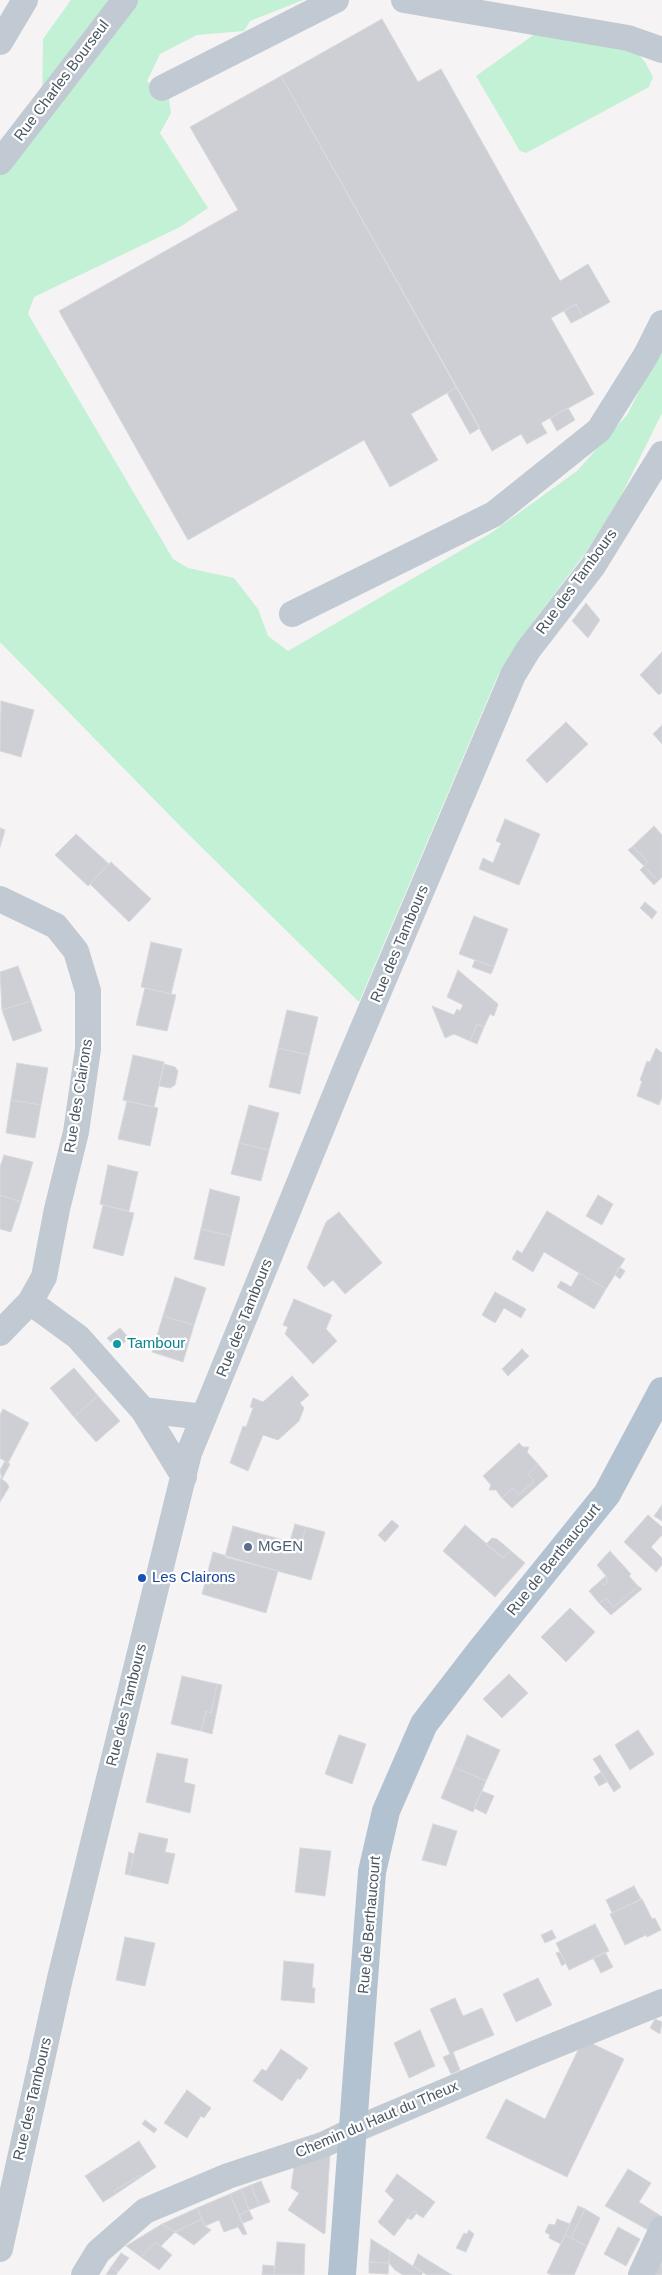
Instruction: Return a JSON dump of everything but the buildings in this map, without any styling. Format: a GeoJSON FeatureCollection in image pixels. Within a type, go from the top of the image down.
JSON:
{"type":"FeatureCollection","features":[{"type":"Feature","properties":{"kind":"main road","name":"Rue de Berthaucourt"},"geometry":{"type":"LineString","coordinates":[[342,2275],[372,1872],[386,1811],[424,1724],[607,1494],[662,1391]]}},
{"type":"Feature","properties":{"kind":"street"},"geometry":{"type":"LineString","coordinates":[[0,42],[25,0]]}},
{"type":"Feature","properties":{"kind":"street","name":"Rue Charles Bourseul"},"geometry":{"type":"LineString","coordinates":[[0,162],[124,0]]}},
{"type":"Feature","properties":{"kind":"street"},"geometry":{"type":"LineString","coordinates":[[162,88],[336,0]]}},
{"type":"Feature","properties":{"kind":"street"},"geometry":{"type":"LineString","coordinates":[[404,0],[628,38],[662,50]]}},
{"type":"Feature","properties":{"kind":"street"},"geometry":{"type":"LineString","coordinates":[[292,614],[494,514],[599,430],[646,355],[662,323]]}},
{"type":"Feature","properties":{"kind":"street","name":"Rue des Tambours"},"geometry":{"type":"LineString","coordinates":[[0,2249],[60,1978],[189,1453],[347,1066],[513,675],[528,650],[593,566],[662,454]]}},
{"type":"Feature","properties":{"kind":"street","name":"Rue des Clairons"},"geometry":{"type":"LineString","coordinates":[[0,899],[56,926],[76,950],[88,991],[88,1049],[76,1132],[57,1209],[44,1277],[30,1302],[0,1333]]}},
{"type":"Feature","properties":{"kind":"street"},"geometry":{"type":"LineString","coordinates":[[30,1302],[78,1336],[143,1410],[184,1477]]}},
{"type":"Feature","properties":{"kind":"street"},"geometry":{"type":"LineString","coordinates":[[143,1410],[204,1417]]}},
{"type":"Feature","properties":{"kind":"street","name":"Chemin du Haut du Theux"},"geometry":{"type":"LineString","coordinates":[[84,2275],[98,2252],[145,2211],[228,2176],[325,2144],[354,2130],[662,2002]]}},
{"type":"Feature","properties":{"kind":"street"},"geometry":{"type":"LineString","coordinates":[[641,2275],[662,2229]]}},
{"type":"Feature","properties":{"kind":"green space"},"geometry":{"type":"Polygon","coordinates":[[[71,0],[303,0],[250,21],[244,31],[197,35],[160,54],[147,81],[169,99],[171,113],[160,133],[208,208],[180,227],[34,297],[28,314],[173,559],[188,568],[234,578],[258,609],[268,636],[288,651],[491,533],[577,471],[627,415],[662,346],[662,413],[620,498],[586,552],[536,618],[498,675],[359,1002],[184,830],[0,642],[0,174],[42,120],[43,39],[71,0]]]}},
{"type":"Feature","properties":{"kind":"green space"},"geometry":{"type":"Polygon","coordinates":[[[539,31],[636,51],[645,62],[653,77],[649,87],[526,153],[520,151],[476,76],[539,31]]]}},
{"type":"Feature","properties":{"kind":"place","name":"Tambour"},"geometry":{"type":"Point","coordinates":[117,1344]}},
{"type":"Feature","properties":{"kind":"place","name":"MGEN"},"geometry":{"type":"Point","coordinates":[248,1547]}},
{"type":"Feature","properties":{"kind":"place","name":"Les Clairons"},"geometry":{"type":"Point","coordinates":[142,1578]}}]}
